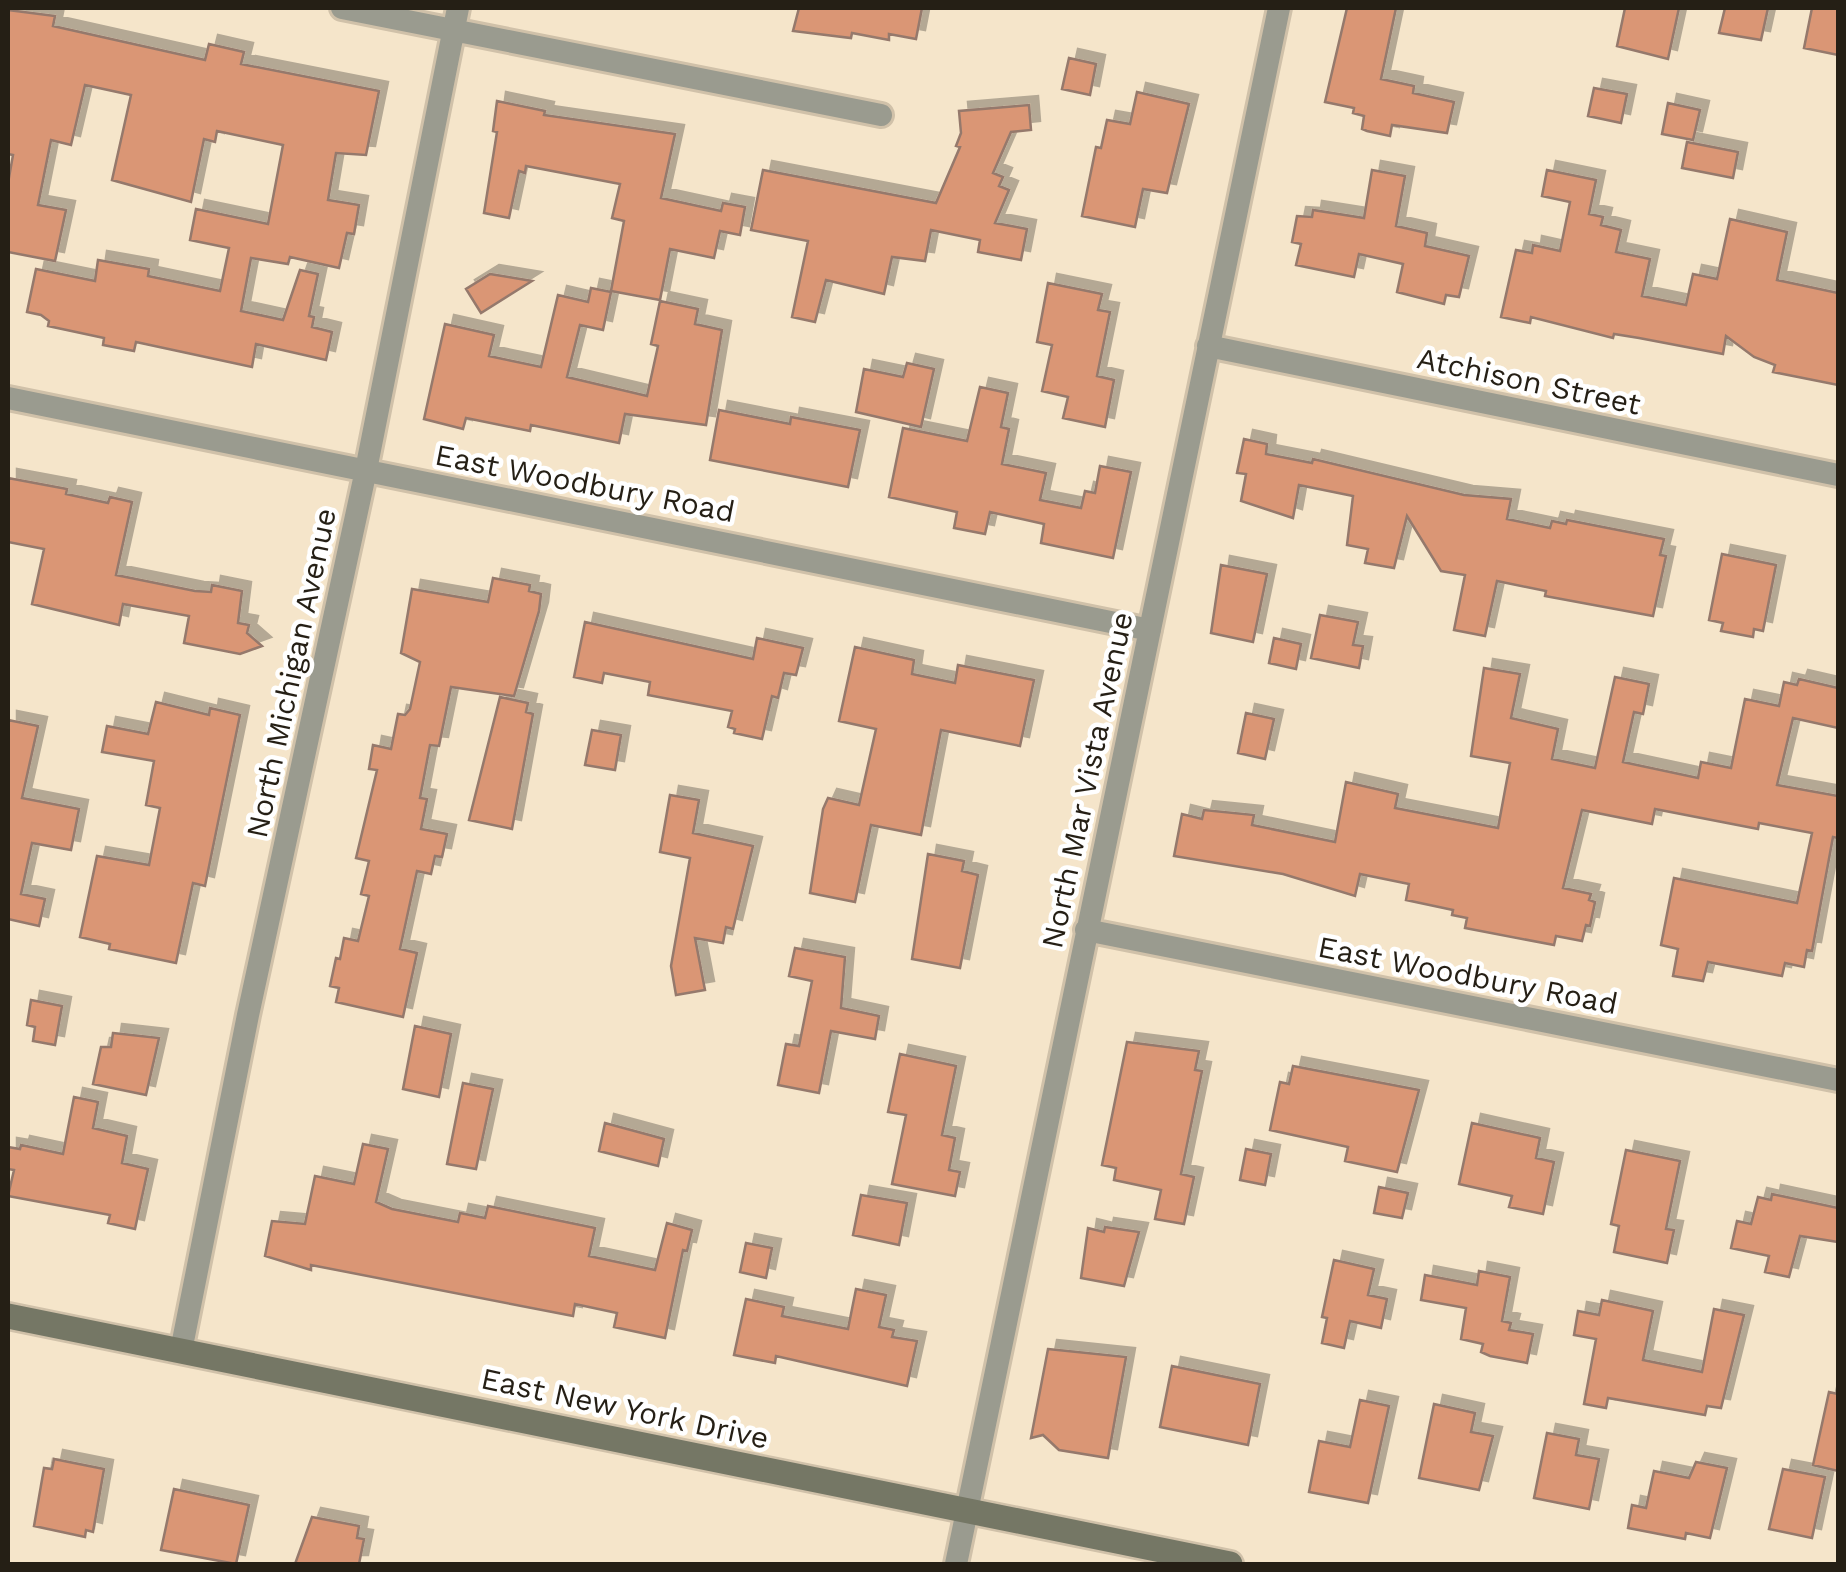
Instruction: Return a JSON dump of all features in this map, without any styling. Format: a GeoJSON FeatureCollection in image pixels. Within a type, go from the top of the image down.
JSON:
{"type":"FeatureCollection","features":[{"type":"Feature","properties":{"kind":"street"},"geometry":{"type":"LineString","coordinates":[[342,8],[456,19],[881,115]]}},
{"type":"Feature","properties":{"kind":"street","name":"North Mar Vista Avenue"},"geometry":{"type":"LineString","coordinates":[[956,1564],[1279,8]]}},
{"type":"Feature","properties":{"kind":"street","name":"North Michigan Avenue"},"geometry":{"type":"LineString","coordinates":[[180,1351],[366,470],[456,19]]}},
{"type":"Feature","properties":{"kind":"street","name":"Atchison Street"},"geometry":{"type":"LineString","coordinates":[[1208,346],[1838,475]]}},
{"type":"Feature","properties":{"kind":"street","name":"East Woodbury Road"},"geometry":{"type":"LineString","coordinates":[[8,398],[1150,630]]}},
{"type":"Feature","properties":{"kind":"street","name":"East Woodbury Road"},"geometry":{"type":"LineString","coordinates":[[1086,930],[1838,1080]]}},
{"type":"Feature","properties":{"kind":"street","name":"East New York Drive"},"geometry":{"type":"LineString","coordinates":[[8,1316],[1230,1564]]}},
{"type":"Feature","properties":{"kind":"building"},"geometry":{"type":"Polygon","coordinates":[[[799,8],[922,8],[916,39],[889,34],[889,40],[852,33],[851,38],[793,31],[799,8]]]}},
{"type":"Feature","properties":{"kind":"building"},"geometry":{"type":"Polygon","coordinates":[[[1347,8],[1396,8],[1381,79],[1414,86],[1413,93],[1454,102],[1447,133],[1392,125],[1390,136],[1367,131],[1362,129],[1364,116],[1353,113],[1354,108],[1325,102],[1347,8]]]}},
{"type":"Feature","properties":{"kind":"building"},"geometry":{"type":"Polygon","coordinates":[[[1625,8],[1679,8],[1668,59],[1617,46],[1625,8]]]}},
{"type":"Feature","properties":{"kind":"building"},"geometry":{"type":"Polygon","coordinates":[[[1725,8],[1768,8],[1761,40],[1719,33],[1725,8]]]}},
{"type":"Feature","properties":{"kind":"building"},"geometry":{"type":"Polygon","coordinates":[[[1812,8],[1838,8],[1838,55],[1804,48],[1812,8]]]}},
{"type":"Feature","properties":{"kind":"building"},"geometry":{"type":"Polygon","coordinates":[[[8,10],[55,16],[53,26],[205,60],[209,44],[244,52],[241,64],[379,91],[366,155],[336,153],[328,200],[359,205],[354,234],[347,233],[339,268],[290,257],[288,264],[251,258],[241,311],[283,320],[300,270],[318,274],[309,316],[314,317],[312,327],[332,332],[326,360],[256,344],[252,367],[136,342],[134,351],[103,345],[104,338],[48,326],[49,321],[41,315],[27,312],[36,269],[95,281],[98,260],[149,269],[148,276],[220,291],[229,248],[190,240],[196,209],[268,224],[283,145],[217,131],[215,142],[204,139],[191,202],[112,180],[131,95],[85,85],[71,145],[51,140],[38,205],[66,210],[55,261],[8,252],[8,183],[13,155],[8,154],[8,10]]]}},
{"type":"Feature","properties":{"kind":"building"},"geometry":{"type":"Polygon","coordinates":[[[1069,58],[1096,64],[1090,95],[1062,89],[1069,58]]]}},
{"type":"Feature","properties":{"kind":"building"},"geometry":{"type":"Polygon","coordinates":[[[1594,88],[1627,94],[1621,123],[1588,116],[1594,88]]]}},
{"type":"Feature","properties":{"kind":"building"},"geometry":{"type":"Polygon","coordinates":[[[1137,92],[1189,104],[1167,193],[1143,189],[1135,227],[1082,216],[1096,147],[1101,148],[1107,120],[1130,124],[1137,92]]]}},
{"type":"Feature","properties":{"kind":"building"},"geometry":{"type":"Polygon","coordinates":[[[497,101],[545,111],[544,115],[675,134],[661,198],[721,211],[723,203],[745,207],[740,235],[720,231],[714,258],[670,249],[660,300],[611,291],[624,221],[612,218],[620,184],[526,166],[525,173],[519,171],[509,218],[484,213],[497,132],[493,131],[497,101]]]}},
{"type":"Feature","properties":{"kind":"building"},"geometry":{"type":"Polygon","coordinates":[[[1668,103],[1700,110],[1693,140],[1662,134],[1668,103]]]}},
{"type":"Feature","properties":{"kind":"building"},"geometry":{"type":"Polygon","coordinates":[[[1029,105],[1031,130],[1011,132],[993,173],[1003,177],[999,186],[1009,190],[995,223],[1027,229],[1021,260],[978,252],[980,240],[931,230],[925,261],[892,257],[884,294],[826,280],[815,322],[792,317],[808,241],[751,230],[763,170],[936,203],[960,147],[956,146],[961,133],[959,111],[1029,105]]]}},
{"type":"Feature","properties":{"kind":"building"},"geometry":{"type":"Polygon","coordinates":[[[1687,142],[1738,152],[1733,178],[1682,168],[1687,142]]]}},
{"type":"Feature","properties":{"kind":"building"},"geometry":{"type":"Polygon","coordinates":[[[1372,170],[1405,176],[1396,226],[1427,233],[1425,246],[1469,256],[1459,297],[1446,295],[1444,304],[1397,292],[1403,264],[1359,254],[1354,277],[1296,265],[1301,244],[1292,242],[1297,216],[1312,217],[1313,210],[1364,218],[1372,170]]]}},
{"type":"Feature","properties":{"kind":"building"},"geometry":{"type":"Polygon","coordinates":[[[1547,170],[1596,180],[1589,214],[1603,217],[1601,225],[1621,230],[1616,252],[1650,259],[1642,296],[1686,305],[1693,274],[1717,279],[1730,219],[1787,232],[1777,280],[1838,293],[1838,385],[1773,372],[1775,365],[1754,357],[1726,336],[1723,354],[1614,334],[1613,338],[1531,317],[1530,323],[1501,317],[1516,250],[1532,253],[1533,245],[1560,251],[1570,202],[1542,196],[1547,170]]]}},
{"type":"Feature","properties":{"kind":"building"},"geometry":{"type":"Polygon","coordinates":[[[490,274],[532,281],[481,313],[466,289],[490,274]]]}},
{"type":"Feature","properties":{"kind":"building"},"geometry":{"type":"Polygon","coordinates":[[[1048,283],[1102,294],[1098,310],[1110,312],[1097,376],[1114,380],[1105,427],[1063,418],[1068,397],[1042,391],[1052,345],[1037,342],[1048,283]]]}},
{"type":"Feature","properties":{"kind":"building"},"geometry":{"type":"Polygon","coordinates":[[[591,288],[611,292],[603,330],[580,325],[567,377],[647,396],[658,346],[651,344],[660,301],[698,309],[695,324],[722,330],[706,425],[625,414],[619,443],[531,425],[530,431],[466,418],[463,429],[424,419],[445,324],[494,335],[489,356],[541,367],[558,295],[588,302],[591,288]]]}},
{"type":"Feature","properties":{"kind":"building"},"geometry":{"type":"Polygon","coordinates":[[[907,363],[934,369],[921,427],[856,412],[864,369],[903,377],[907,363]]]}},
{"type":"Feature","properties":{"kind":"building"},"geometry":{"type":"Polygon","coordinates":[[[980,387],[1008,393],[1001,427],[1009,429],[1002,464],[1046,473],[1040,500],[1081,508],[1085,491],[1095,493],[1100,466],[1131,472],[1113,558],[1041,543],[1044,524],[990,512],[985,534],[954,528],[957,512],[889,497],[903,428],[967,441],[980,387]]]}},
{"type":"Feature","properties":{"kind":"building"},"geometry":{"type":"Polygon","coordinates":[[[719,410],[790,424],[791,417],[860,430],[848,487],[710,460],[719,410]]]}},
{"type":"Feature","properties":{"kind":"building"},"geometry":{"type":"Polygon","coordinates":[[[1244,439],[1267,444],[1266,454],[1312,463],[1313,459],[1464,495],[1511,499],[1507,519],[1550,528],[1552,521],[1566,524],[1567,520],[1664,539],[1660,555],[1666,556],[1653,616],[1545,596],[1546,591],[1497,581],[1485,636],[1454,630],[1465,575],[1441,571],[1407,516],[1394,568],[1365,563],[1368,549],[1347,545],[1353,496],[1299,485],[1293,518],[1241,501],[1246,474],[1237,473],[1244,439]]]}},
{"type":"Feature","properties":{"kind":"building"},"geometry":{"type":"Polygon","coordinates":[[[8,478],[67,489],[66,494],[108,503],[110,497],[132,502],[116,575],[195,591],[211,592],[212,585],[242,591],[238,623],[249,625],[247,633],[262,646],[240,654],[184,643],[189,616],[123,604],[119,625],[32,604],[44,549],[8,542],[8,478]]]}},
{"type":"Feature","properties":{"kind":"building"},"geometry":{"type":"Polygon","coordinates":[[[1722,554],[1776,565],[1763,631],[1754,629],[1753,637],[1721,631],[1723,623],[1709,620],[1722,554]]]}},
{"type":"Feature","properties":{"kind":"building"},"geometry":{"type":"Polygon","coordinates":[[[1221,565],[1267,574],[1253,642],[1211,633],[1221,565]]]}},
{"type":"Feature","properties":{"kind":"building"},"geometry":{"type":"Polygon","coordinates":[[[493,578],[530,585],[529,591],[541,594],[539,611],[514,696],[451,687],[439,746],[430,745],[420,798],[427,799],[421,829],[447,834],[442,857],[435,856],[431,874],[417,871],[400,949],[417,953],[403,1017],[336,1002],[339,988],[330,986],[336,958],[340,959],[344,938],[358,941],[369,896],[361,894],[369,861],[356,858],[377,770],[369,769],[373,745],[391,749],[398,714],[405,715],[410,709],[420,662],[401,653],[412,589],[488,602],[493,578]]]}},
{"type":"Feature","properties":{"kind":"building"},"geometry":{"type":"Polygon","coordinates":[[[1320,615],[1358,622],[1353,645],[1363,646],[1359,668],[1311,658],[1320,615]]]}},
{"type":"Feature","properties":{"kind":"building"},"geometry":{"type":"Polygon","coordinates":[[[585,622],[753,659],[757,638],[803,648],[796,675],[784,673],[778,698],[772,696],[762,739],[734,733],[735,729],[728,727],[732,711],[648,695],[650,682],[604,673],[602,683],[574,677],[585,622]]]}},
{"type":"Feature","properties":{"kind":"building"},"geometry":{"type":"Polygon","coordinates":[[[1274,638],[1301,644],[1296,669],[1269,663],[1274,638]]]}},
{"type":"Feature","properties":{"kind":"building"},"geometry":{"type":"Polygon","coordinates":[[[855,647],[914,660],[912,674],[955,683],[958,665],[1034,680],[1020,746],[941,730],[921,835],[871,825],[855,902],[810,893],[823,809],[828,798],[859,805],[876,729],[839,721],[855,647]]]}},
{"type":"Feature","properties":{"kind":"building"},"geometry":{"type":"Polygon","coordinates":[[[1484,668],[1520,674],[1511,718],[1558,729],[1552,759],[1595,768],[1615,677],[1649,684],[1643,714],[1634,712],[1623,762],[1698,778],[1701,762],[1731,768],[1745,699],[1779,706],[1784,682],[1797,685],[1799,679],[1838,688],[1838,728],[1793,718],[1777,785],[1838,796],[1838,838],[1833,837],[1812,951],[1807,950],[1804,967],[1785,963],[1782,976],[1708,962],[1703,981],[1673,976],[1678,949],[1661,945],[1674,878],[1797,903],[1812,833],[1759,823],[1758,829],[1655,809],[1652,824],[1582,810],[1563,888],[1591,894],[1589,900],[1595,902],[1582,941],[1556,936],[1554,945],[1465,928],[1467,918],[1452,915],[1453,910],[1406,900],[1409,884],[1360,874],[1355,896],[1283,874],[1174,856],[1182,814],[1202,819],[1204,810],[1254,815],[1252,825],[1335,842],[1346,782],[1398,794],[1395,808],[1498,828],[1510,763],[1471,756],[1484,668]]]}},
{"type":"Feature","properties":{"kind":"building"},"geometry":{"type":"Polygon","coordinates":[[[500,697],[528,703],[526,712],[533,714],[512,829],[469,820],[500,697]]]}},
{"type":"Feature","properties":{"kind":"building"},"geometry":{"type":"Polygon","coordinates":[[[156,702],[209,715],[210,708],[240,715],[205,886],[193,883],[176,963],[109,949],[110,944],[80,937],[97,856],[149,865],[160,808],[146,805],[154,761],[102,752],[107,726],[148,734],[156,702]]]}},
{"type":"Feature","properties":{"kind":"building"},"geometry":{"type":"Polygon","coordinates":[[[1246,713],[1274,719],[1265,759],[1238,753],[1246,713]]]}},
{"type":"Feature","properties":{"kind":"building"},"geometry":{"type":"Polygon","coordinates":[[[8,720],[38,726],[22,798],[79,809],[71,850],[32,843],[21,894],[45,899],[39,926],[8,919],[8,720]]]}},
{"type":"Feature","properties":{"kind":"building"},"geometry":{"type":"Polygon","coordinates":[[[592,730],[621,735],[615,770],[585,765],[592,730]]]}},
{"type":"Feature","properties":{"kind":"building"},"geometry":{"type":"Polygon","coordinates":[[[670,795],[699,800],[693,833],[753,846],[733,929],[726,927],[723,943],[695,938],[705,990],[676,995],[671,966],[690,858],[660,852],[670,795]]]}},
{"type":"Feature","properties":{"kind":"building"},"geometry":{"type":"Polygon","coordinates":[[[928,854],[964,861],[962,871],[978,875],[960,968],[912,959],[928,854]]]}},
{"type":"Feature","properties":{"kind":"building"},"geometry":{"type":"Polygon","coordinates":[[[795,948],[845,957],[841,1008],[879,1016],[875,1039],[831,1031],[819,1093],[778,1085],[786,1044],[799,1046],[812,981],[789,976],[795,948]]]}},
{"type":"Feature","properties":{"kind":"building"},"geometry":{"type":"Polygon","coordinates":[[[31,1000],[62,1006],[55,1045],[33,1041],[35,1027],[27,1025],[31,1000]]]}},
{"type":"Feature","properties":{"kind":"building"},"geometry":{"type":"Polygon","coordinates":[[[415,1026],[451,1034],[439,1097],[403,1089],[415,1026]]]}},
{"type":"Feature","properties":{"kind":"building"},"geometry":{"type":"Polygon","coordinates":[[[113,1033],[159,1038],[146,1095],[93,1084],[101,1047],[111,1047],[113,1033]]]}},
{"type":"Feature","properties":{"kind":"building"},"geometry":{"type":"Polygon","coordinates":[[[1127,1042],[1199,1051],[1195,1070],[1202,1071],[1181,1174],[1194,1177],[1184,1224],[1155,1219],[1161,1190],[1114,1180],[1116,1168],[1102,1165],[1127,1042]]]}},
{"type":"Feature","properties":{"kind":"building"},"geometry":{"type":"Polygon","coordinates":[[[900,1054],[956,1066],[942,1135],[955,1138],[949,1170],[960,1172],[955,1196],[892,1184],[906,1115],[888,1112],[900,1054]]]}},
{"type":"Feature","properties":{"kind":"building"},"geometry":{"type":"Polygon","coordinates":[[[1293,1066],[1419,1090],[1397,1172],[1345,1161],[1348,1147],[1270,1130],[1280,1082],[1289,1084],[1293,1066]]]}},
{"type":"Feature","properties":{"kind":"building"},"geometry":{"type":"Polygon","coordinates":[[[463,1083],[493,1089],[476,1169],[447,1164],[463,1083]]]}},
{"type":"Feature","properties":{"kind":"building"},"geometry":{"type":"Polygon","coordinates":[[[74,1097],[98,1102],[93,1128],[127,1136],[122,1163],[148,1169],[135,1229],[108,1223],[110,1215],[8,1196],[14,1170],[8,1169],[8,1147],[20,1149],[21,1145],[63,1154],[74,1097]]]}},
{"type":"Feature","properties":{"kind":"building"},"geometry":{"type":"Polygon","coordinates":[[[605,1123],[664,1139],[658,1166],[599,1151],[605,1123]]]}},
{"type":"Feature","properties":{"kind":"building"},"geometry":{"type":"Polygon","coordinates":[[[1472,1123],[1540,1138],[1536,1158],[1554,1162],[1543,1214],[1509,1207],[1512,1196],[1459,1184],[1472,1123]]]}},
{"type":"Feature","properties":{"kind":"building"},"geometry":{"type":"Polygon","coordinates":[[[363,1144],[388,1149],[376,1202],[392,1209],[458,1222],[460,1213],[485,1218],[488,1206],[595,1228],[589,1256],[655,1270],[667,1223],[692,1230],[687,1251],[683,1250],[665,1338],[614,1327],[617,1313],[575,1304],[573,1316],[311,1265],[311,1270],[265,1256],[272,1221],[305,1224],[315,1176],[354,1184],[363,1144]]]}},
{"type":"Feature","properties":{"kind":"building"},"geometry":{"type":"Polygon","coordinates":[[[1246,1149],[1271,1154],[1265,1185],[1240,1180],[1246,1149]]]}},
{"type":"Feature","properties":{"kind":"building"},"geometry":{"type":"Polygon","coordinates":[[[1626,1150],[1680,1161],[1666,1229],[1674,1230],[1667,1263],[1614,1252],[1619,1226],[1611,1224],[1626,1150]]]}},
{"type":"Feature","properties":{"kind":"building"},"geometry":{"type":"Polygon","coordinates":[[[1379,1187],[1408,1193],[1402,1218],[1374,1213],[1379,1187]]]}},
{"type":"Feature","properties":{"kind":"building"},"geometry":{"type":"Polygon","coordinates":[[[1772,1194],[1838,1208],[1838,1242],[1800,1236],[1789,1277],[1765,1272],[1769,1256],[1731,1248],[1737,1221],[1751,1224],[1758,1197],[1771,1200],[1772,1194]]]}},
{"type":"Feature","properties":{"kind":"building"},"geometry":{"type":"Polygon","coordinates":[[[861,1195],[907,1203],[899,1245],[853,1235],[861,1195]]]}},
{"type":"Feature","properties":{"kind":"building"},"geometry":{"type":"Polygon","coordinates":[[[1105,1227],[1139,1232],[1124,1286],[1081,1278],[1088,1228],[1104,1232],[1105,1227]]]}},
{"type":"Feature","properties":{"kind":"building"},"geometry":{"type":"Polygon","coordinates":[[[746,1243],[772,1248],[766,1278],[740,1272],[746,1243]]]}},
{"type":"Feature","properties":{"kind":"building"},"geometry":{"type":"Polygon","coordinates":[[[1334,1260],[1374,1269],[1368,1295],[1387,1299],[1381,1328],[1350,1321],[1344,1348],[1322,1343],[1327,1318],[1322,1317],[1334,1260]]]}},
{"type":"Feature","properties":{"kind":"building"},"geometry":{"type":"Polygon","coordinates":[[[1479,1271],[1510,1277],[1502,1321],[1511,1323],[1509,1330],[1533,1334],[1527,1363],[1490,1356],[1481,1352],[1483,1344],[1461,1339],[1466,1308],[1421,1300],[1425,1275],[1477,1285],[1479,1271]]]}},
{"type":"Feature","properties":{"kind":"building"},"geometry":{"type":"Polygon","coordinates":[[[856,1289],[886,1295],[879,1327],[894,1330],[892,1337],[917,1341],[907,1386],[776,1356],[775,1363],[734,1355],[746,1299],[784,1307],[782,1316],[848,1329],[856,1289]]]}},
{"type":"Feature","properties":{"kind":"building"},"geometry":{"type":"Polygon","coordinates":[[[1602,1300],[1653,1311],[1643,1360],[1702,1372],[1714,1309],[1744,1315],[1721,1408],[1707,1406],[1705,1415],[1608,1398],[1606,1408],[1584,1404],[1596,1339],[1574,1335],[1578,1311],[1599,1315],[1602,1300]]]}},
{"type":"Feature","properties":{"kind":"building"},"geometry":{"type":"Polygon","coordinates":[[[1048,1349],[1126,1357],[1108,1458],[1059,1450],[1043,1435],[1031,1438],[1048,1349]]]}},
{"type":"Feature","properties":{"kind":"building"},"geometry":{"type":"Polygon","coordinates":[[[1172,1366],[1260,1384],[1248,1445],[1160,1427],[1172,1366]]]}},
{"type":"Feature","properties":{"kind":"building"},"geometry":{"type":"Polygon","coordinates":[[[1829,1392],[1838,1394],[1838,1471],[1813,1465],[1829,1392]]]}},
{"type":"Feature","properties":{"kind":"building"},"geometry":{"type":"Polygon","coordinates":[[[1360,1400],[1389,1406],[1368,1503],[1309,1492],[1319,1441],[1350,1447],[1360,1400]]]}},
{"type":"Feature","properties":{"kind":"building"},"geometry":{"type":"Polygon","coordinates":[[[1434,1404],[1475,1413],[1471,1432],[1493,1436],[1479,1490],[1419,1478],[1434,1404]]]}},
{"type":"Feature","properties":{"kind":"building"},"geometry":{"type":"Polygon","coordinates":[[[1547,1433],[1579,1439],[1576,1455],[1599,1459],[1589,1509],[1534,1498],[1547,1433]]]}},
{"type":"Feature","properties":{"kind":"building"},"geometry":{"type":"Polygon","coordinates":[[[54,1459],[104,1469],[93,1532],[86,1530],[85,1537],[34,1526],[44,1468],[52,1469],[54,1459]]]}},
{"type":"Feature","properties":{"kind":"building"},"geometry":{"type":"Polygon","coordinates":[[[1696,1462],[1727,1468],[1710,1538],[1686,1533],[1685,1539],[1628,1528],[1632,1505],[1646,1508],[1654,1471],[1689,1478],[1696,1462]]]}},
{"type":"Feature","properties":{"kind":"building"},"geometry":{"type":"Polygon","coordinates":[[[1783,1469],[1825,1477],[1812,1538],[1769,1529],[1783,1469]]]}},
{"type":"Feature","properties":{"kind":"building"},"geometry":{"type":"Polygon","coordinates":[[[174,1489],[249,1505],[236,1564],[161,1550],[174,1489]]]}},
{"type":"Feature","properties":{"kind":"building"},"geometry":{"type":"Polygon","coordinates":[[[312,1517],[359,1526],[357,1538],[364,1539],[359,1564],[295,1564],[312,1517]]]}}]}
